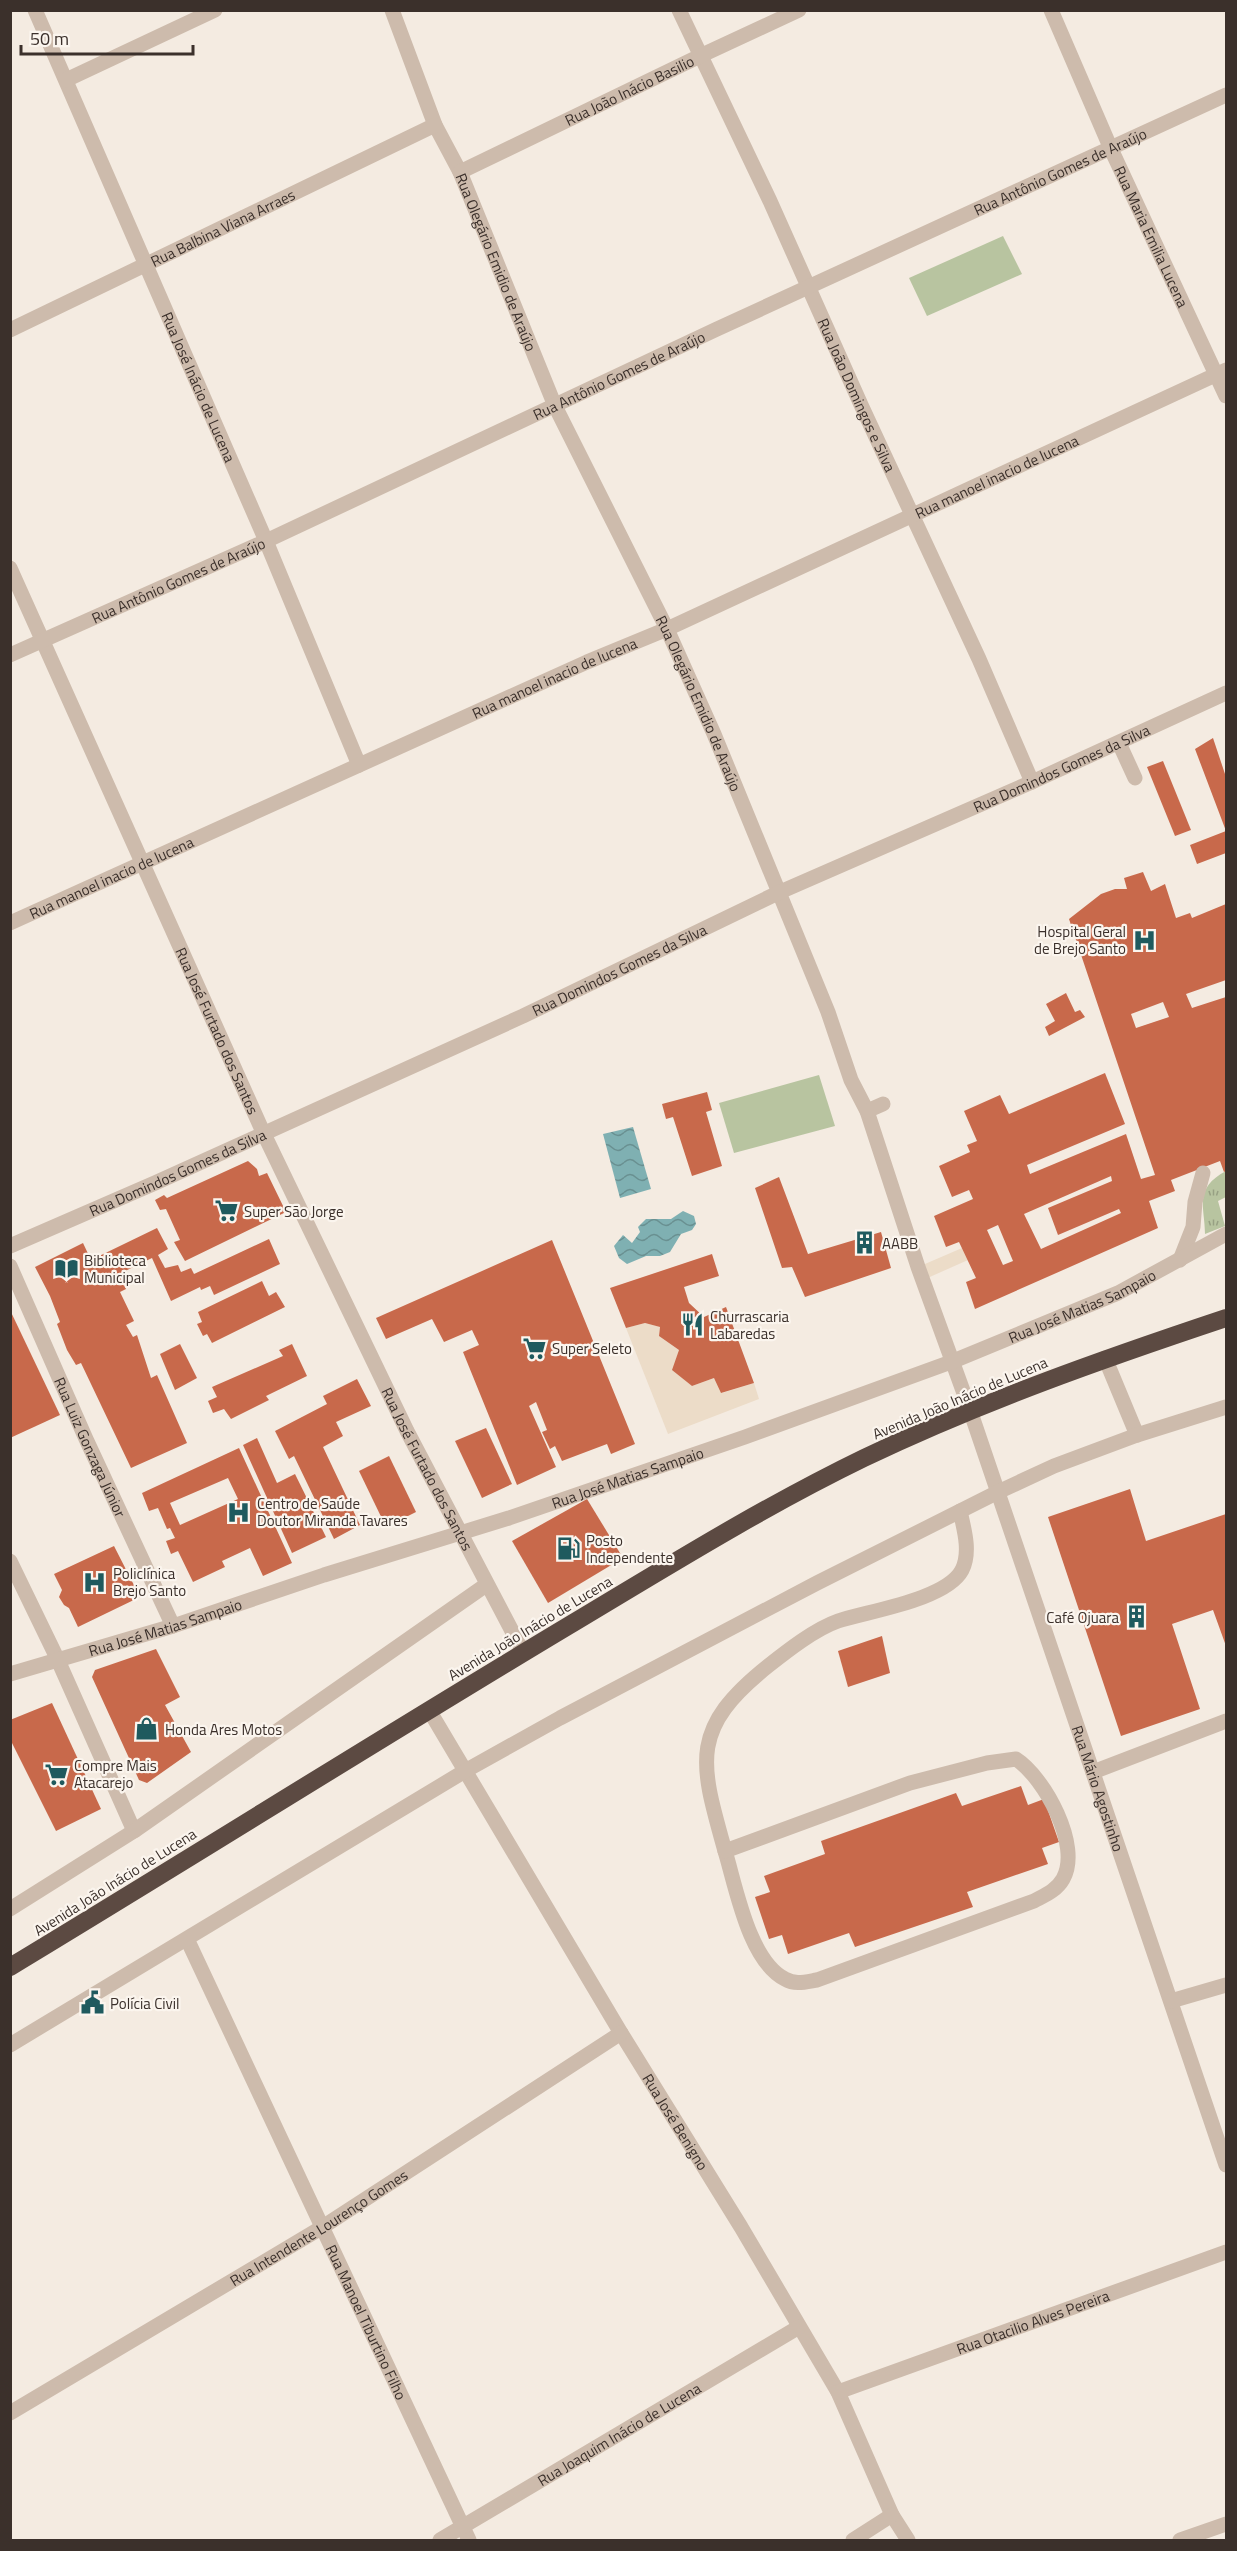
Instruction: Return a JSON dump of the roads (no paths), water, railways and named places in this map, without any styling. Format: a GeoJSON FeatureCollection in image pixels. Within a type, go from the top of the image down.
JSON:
{"type":"FeatureCollection","features":[{"type":"Feature","properties":{"kind":"highway","name":"Avenida João Inácio de Lucena"},"geometry":{"type":"LineString","coordinates":[[10,1968],[429,1710],[776,1503],[863,1459],[970,1410],[1105,1358],[1227,1318]]}},
{"type":"Feature","properties":{"kind":"street","name":"Rua José Inácio de Lucena"},"geometry":{"type":"LineString","coordinates":[[35,10],[266,541],[359,765]]}},
{"type":"Feature","properties":{"kind":"street"},"geometry":{"type":"LineString","coordinates":[[66,80],[215,10]]}},
{"type":"Feature","properties":{"kind":"street","name":"Rua Olegário Emidio de Araújo"},"geometry":{"type":"LineString","coordinates":[[392,10],[435,125],[460,172],[555,406],[667,629],[780,892],[828,1012],[851,1080],[867,1111],[951,1362],[970,1410]]}},
{"type":"Feature","properties":{"kind":"street","name":"Rua João Domingos e Silva"},"geometry":{"type":"LineString","coordinates":[[679,10],[770,201],[911,515],[979,659],[1032,782]]}},
{"type":"Feature","properties":{"kind":"street","name":"Rua João Inácio Basilio"},"geometry":{"type":"LineString","coordinates":[[460,172],[799,10]]}},
{"type":"Feature","properties":{"kind":"street","name":"Rua Maria Emilia Lucena"},"geometry":{"type":"LineString","coordinates":[[1051,10],[1111,149],[1222,372],[1227,396]]}},
{"type":"Feature","properties":{"kind":"street","name":"Rua Antônio Gomes de Araújo"},"geometry":{"type":"LineString","coordinates":[[10,655],[266,541],[1227,95]]}},
{"type":"Feature","properties":{"kind":"street","name":"Rua Balbina Viana Arraes"},"geometry":{"type":"LineString","coordinates":[[10,330],[435,125]]}},
{"type":"Feature","properties":{"kind":"street","name":"Rua manoel inacio de lucena"},"geometry":{"type":"LineString","coordinates":[[10,923],[587,662],[667,629],[1222,372]]}},
{"type":"Feature","properties":{"kind":"street","name":"Rua José Furtado dos Santos"},"geometry":{"type":"LineString","coordinates":[[10,568],[263,1132],[407,1431],[523,1653]]}},
{"type":"Feature","properties":{"kind":"street","name":"Rua Domindos Gomes da Silva"},"geometry":{"type":"LineString","coordinates":[[10,1246],[155,1183],[263,1132],[523,1016],[780,892],[1226,694]]}},
{"type":"Feature","properties":{"kind":"street"},"geometry":{"type":"LineString","coordinates":[[1119,743],[1135,778]]}},
{"type":"Feature","properties":{"kind":"street"},"geometry":{"type":"LineString","coordinates":[[867,1111],[883,1104]]}},
{"type":"Feature","properties":{"kind":"street"},"geometry":{"type":"LineString","coordinates":[[1180,1260],[1193,1227],[1195,1202],[1202,1174]]}},
{"type":"Feature","properties":{"kind":"street","name":"Rua José Matias Sampaio"},"geometry":{"type":"LineString","coordinates":[[10,1674],[173,1626],[324,1575],[460,1534],[745,1437],[951,1362],[1118,1293],[1227,1234]]}},
{"type":"Feature","properties":{"kind":"street","name":"Rua Luiz Gonzaga Júnior"},"geometry":{"type":"LineString","coordinates":[[10,1266],[90,1449],[173,1626]]}},
{"type":"Feature","properties":{"kind":"street"},"geometry":{"type":"LineString","coordinates":[[1105,1358],[1137,1436]]}},
{"type":"Feature","properties":{"kind":"street"},"geometry":{"type":"LineString","coordinates":[[10,2045],[465,1771],[560,1718],[807,1588],[1054,1466],[1227,1407]]}},
{"type":"Feature","properties":{"kind":"street","name":"Rua Mário Agostinho"},"geometry":{"type":"LineString","coordinates":[[970,1410],[1227,2164]]}},
{"type":"Feature","properties":{"kind":"street"},"geometry":{"type":"LineString","coordinates":[[725,1851],[910,1783],[987,1763],[1016,1759],[1028,1767],[1041,1783],[1052,1803],[1066,1841],[1068,1865],[1064,1877],[1055,1890],[1034,1901],[816,1980],[800,1983],[786,1980],[775,1973],[759,1954],[725,1851],[710,1800],[705,1768],[708,1738],[732,1698],[783,1654],[836,1622],[908,1603],[955,1580],[963,1569],[966,1554],[966,1537],[960,1511]]}},
{"type":"Feature","properties":{"kind":"street"},"geometry":{"type":"LineString","coordinates":[[10,1561],[57,1659],[134,1831]]}},
{"type":"Feature","properties":{"kind":"street"},"geometry":{"type":"LineString","coordinates":[[10,1908],[134,1831],[486,1585]]}},
{"type":"Feature","properties":{"kind":"street","name":"Rua José Benigno"},"geometry":{"type":"LineString","coordinates":[[429,1710],[838,2392],[892,2515],[908,2541]]}},
{"type":"Feature","properties":{"kind":"street"},"geometry":{"type":"LineString","coordinates":[[1093,1772],[1227,1721]]}},
{"type":"Feature","properties":{"kind":"street","name":"Rua Manoel Tiburtino Filho"},"geometry":{"type":"LineString","coordinates":[[187,1939],[466,2534]]}},
{"type":"Feature","properties":{"kind":"street"},"geometry":{"type":"LineString","coordinates":[[1171,2001],[1227,1984]]}},
{"type":"Feature","properties":{"kind":"street","name":"Rua Intendente Lourenço Gomes"},"geometry":{"type":"LineString","coordinates":[[10,2413],[321,2228],[621,2033]]}},
{"type":"Feature","properties":{"kind":"street","name":"Rua Otacilio Alves Pereira"},"geometry":{"type":"LineString","coordinates":[[838,2392],[1227,2252]]}},
{"type":"Feature","properties":{"kind":"street","name":"Rua Joaquim Inácio de Lucena"},"geometry":{"type":"LineString","coordinates":[[440,2541],[466,2534],[800,2327]]}},
{"type":"Feature","properties":{"kind":"street"},"geometry":{"type":"LineString","coordinates":[[853,2541],[892,2515]]}},
{"type":"Feature","properties":{"kind":"street"},"geometry":{"type":"LineString","coordinates":[[1180,2541],[1227,2524]]}},
{"type":"Feature","properties":{"kind":"water"},"geometry":{"type":"Polygon","coordinates":[[[633,1127],[651,1189],[620,1198],[603,1134],[633,1127]]]}},
{"type":"Feature","properties":{"kind":"water"},"geometry":{"type":"Polygon","coordinates":[[[683,1211],[694,1216],[696,1224],[692,1230],[681,1234],[670,1252],[660,1256],[646,1256],[627,1264],[619,1258],[614,1246],[623,1235],[632,1243],[640,1232],[638,1227],[646,1219],[671,1219],[683,1211]]]}},
{"type":"Feature","properties":{"kind":"place","name":"Hospital Geral de Brejo Santo"},"geometry":{"type":"Point","coordinates":[1144,940]}},
{"type":"Feature","properties":{"kind":"place","name":"Super São Jorge"},"geometry":{"type":"Point","coordinates":[226,1211]}},
{"type":"Feature","properties":{"kind":"place","name":"AABB"},"geometry":{"type":"Point","coordinates":[864,1243]}},
{"type":"Feature","properties":{"kind":"place","name":"Biblioteca Municipal"},"geometry":{"type":"Point","coordinates":[66,1269]}},
{"type":"Feature","properties":{"kind":"place","name":"Churrascaria Labaredas"},"geometry":{"type":"Point","coordinates":[692,1325]}},
{"type":"Feature","properties":{"kind":"place","name":"Super Seleto"},"geometry":{"type":"Point","coordinates":[534,1348]}},
{"type":"Feature","properties":{"kind":"place","name":"Centro de Saúde Doutor Miranda Tavares"},"geometry":{"type":"Point","coordinates":[239,1512]}},
{"type":"Feature","properties":{"kind":"place","name":"Posto Independente"},"geometry":{"type":"Point","coordinates":[568,1549]}},
{"type":"Feature","properties":{"kind":"place","name":"Policlínica Brejo Santo"},"geometry":{"type":"Point","coordinates":[95,1582]}},
{"type":"Feature","properties":{"kind":"place","name":"Café Ojuara"},"geometry":{"type":"Point","coordinates":[1137,1617]}},
{"type":"Feature","properties":{"kind":"place","name":"Honda Ares Motos"},"geometry":{"type":"Point","coordinates":[147,1729]}},
{"type":"Feature","properties":{"kind":"place","name":"Compre Mais Atacarejo"},"geometry":{"type":"Point","coordinates":[56,1774]}},
{"type":"Feature","properties":{"kind":"place","name":"Polícia Civil"},"geometry":{"type":"Point","coordinates":[92,2003]}}]}
